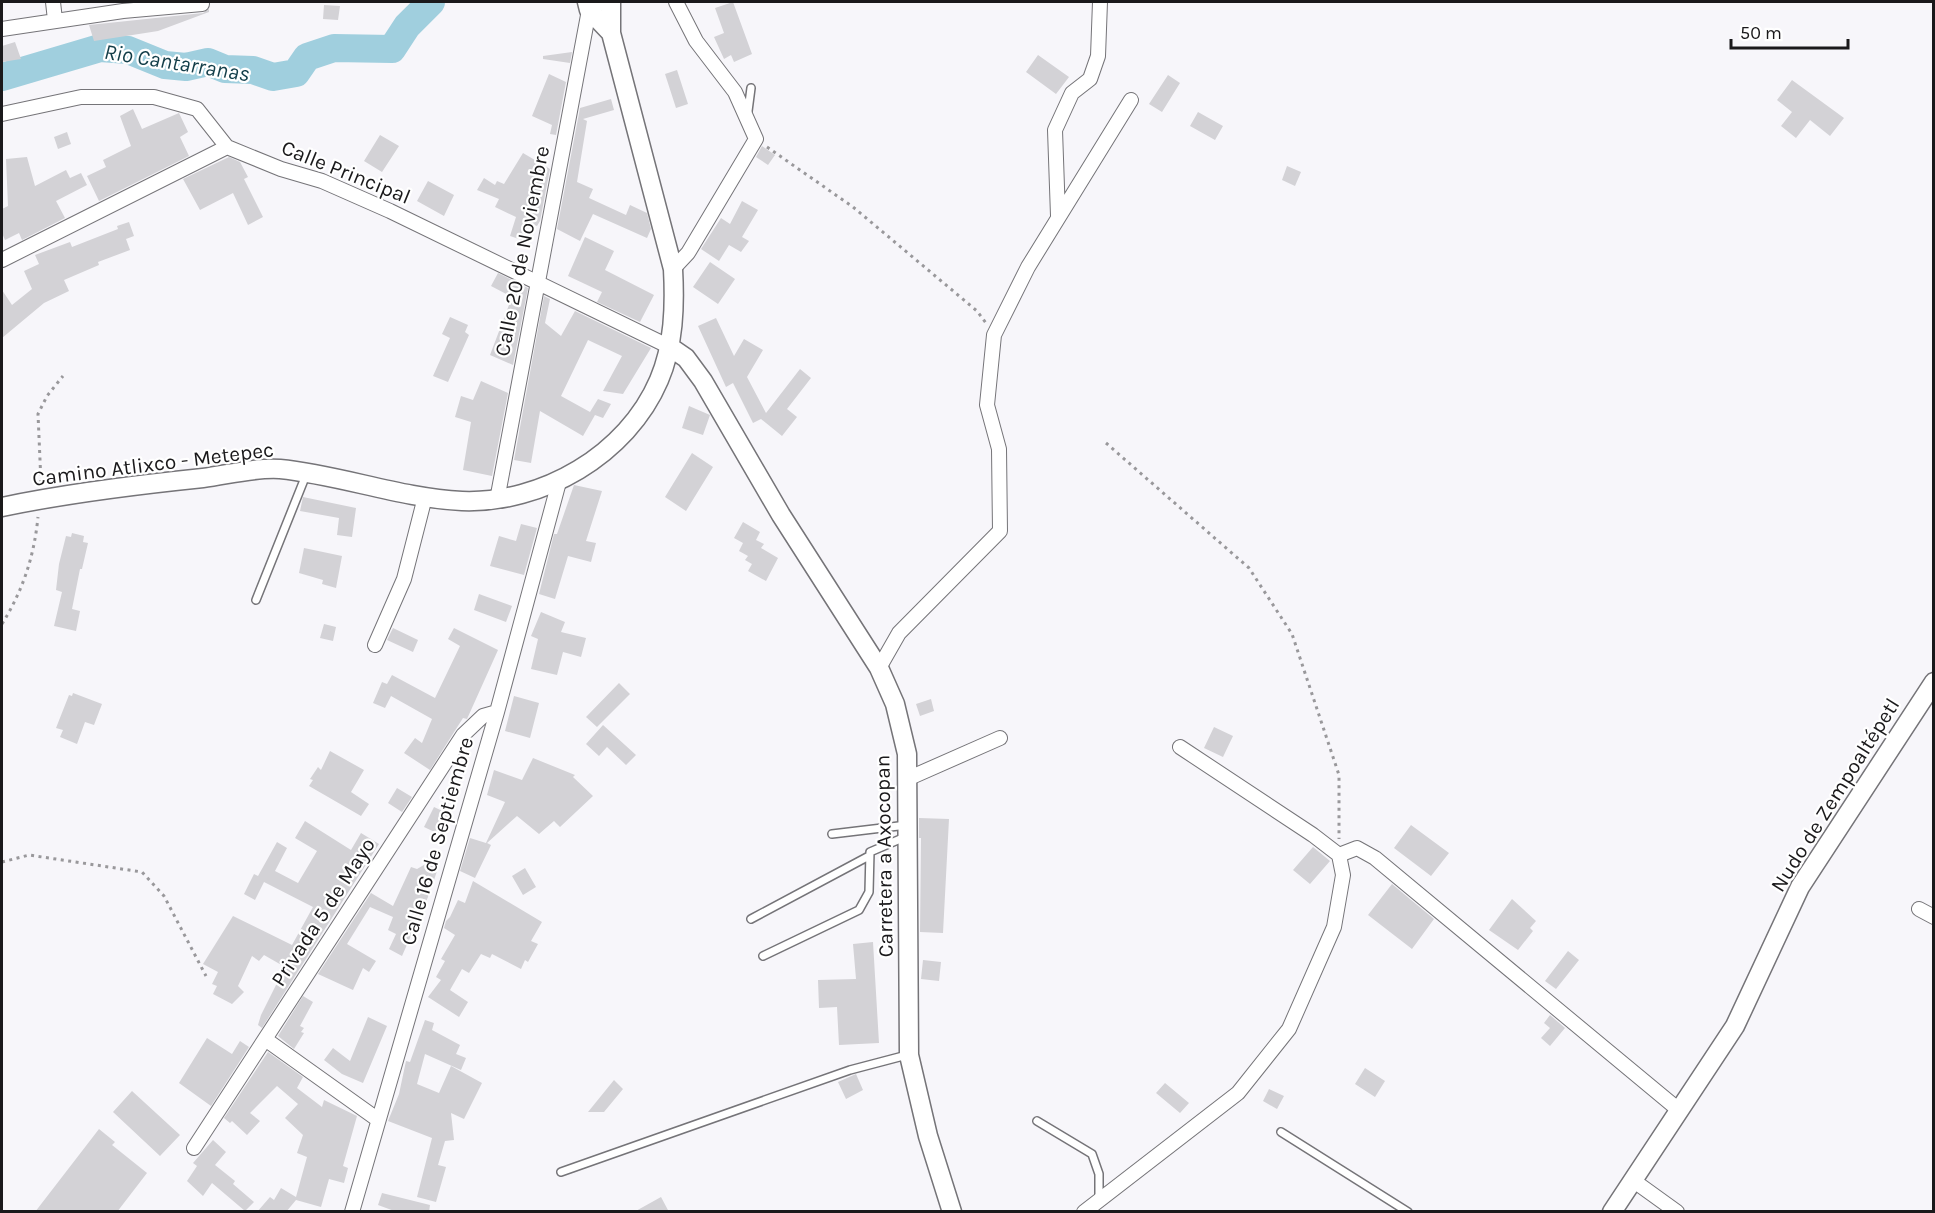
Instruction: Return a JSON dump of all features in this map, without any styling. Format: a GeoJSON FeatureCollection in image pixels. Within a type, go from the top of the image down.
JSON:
{"type":"FeatureCollection","features":[{"type":"Feature","properties":{"kind":"main road","name":"Camino Atlixco - Metepec"},"geometry":{"type":"LineString","coordinates":[[2,507],[96,490],[278,469],[425,497],[464,501],[497,500],[559,482],[594,460],[633,425],[659,381],[670,347],[675,301],[673,269],[611,33],[611,2]]}},
{"type":"Feature","properties":{"kind":"main road","name":"Camino Atlixco - Metepec"},"geometry":{"type":"LineString","coordinates":[[593,4],[611,33]]}},
{"type":"Feature","properties":{"kind":"main road","name":"Carretera a Axocopan"},"geometry":{"type":"LineString","coordinates":[[670,347],[686,358],[703,381],[781,515],[879,668],[895,704],[907,754],[909,1055],[928,1136],[952,1212]]}},
{"type":"Feature","properties":{"kind":"main road","name":"Nudo de Zempoaltépetl"},"geometry":{"type":"LineString","coordinates":[[1612,1212],[1735,1026],[1800,887],[1934,682]]}},
{"type":"Feature","properties":{"kind":"street"},"geometry":{"type":"LineString","coordinates":[[53,2],[55,20]]}},
{"type":"Feature","properties":{"kind":"street"},"geometry":{"type":"LineString","coordinates":[[673,269],[688,252],[753,134],[735,92],[696,41],[676,2]]}},
{"type":"Feature","properties":{"kind":"street"},"geometry":{"type":"LineString","coordinates":[[1058,216],[1055,130],[1072,93],[1089,79],[1098,56],[1100,2]]}},
{"type":"Feature","properties":{"kind":"street"},"geometry":{"type":"LineString","coordinates":[[2,28],[202,4]]}},
{"type":"Feature","properties":{"kind":"street","name":"Calle 20 de Noviembre"},"geometry":{"type":"LineString","coordinates":[[497,500],[537,283],[593,4]]}},
{"type":"Feature","properties":{"kind":"street","name":"Calle Principal"},"geometry":{"type":"LineString","coordinates":[[2,114],[81,97],[154,97],[197,109],[227,147],[281,169],[322,181],[670,347]]}},
{"type":"Feature","properties":{"kind":"street"},"geometry":{"type":"LineString","coordinates":[[879,668],[899,633],[1000,531],[999,449],[987,405],[994,335],[1058,216],[1131,100]]}},
{"type":"Feature","properties":{"kind":"street"},"geometry":{"type":"LineString","coordinates":[[2,260],[227,147]]}},
{"type":"Feature","properties":{"kind":"street","name":"Calle 16 de Septiembre"},"geometry":{"type":"LineString","coordinates":[[352,1212],[377,1119],[497,712],[559,482]]}},
{"type":"Feature","properties":{"kind":"street"},"geometry":{"type":"LineString","coordinates":[[375,645],[404,579],[425,497]]}},
{"type":"Feature","properties":{"kind":"street","name":"Privada 5 de Mayo"},"geometry":{"type":"LineString","coordinates":[[195,1148],[463,735],[483,716],[497,712]]}},
{"type":"Feature","properties":{"kind":"street"},"geometry":{"type":"LineString","coordinates":[[907,779],[1000,738]]}},
{"type":"Feature","properties":{"kind":"street"},"geometry":{"type":"LineString","coordinates":[[1083,1212],[1238,1093],[1289,1029],[1334,927],[1343,876],[1339,855],[1180,747]]}},
{"type":"Feature","properties":{"kind":"street"},"geometry":{"type":"LineString","coordinates":[[1339,855],[1357,848],[1375,858],[1680,1111]]}},
{"type":"Feature","properties":{"kind":"street"},"geometry":{"type":"LineString","coordinates":[[1919,909],[1934,917]]}},
{"type":"Feature","properties":{"kind":"street"},"geometry":{"type":"LineString","coordinates":[[265,1039],[377,1119]]}},
{"type":"Feature","properties":{"kind":"street"},"geometry":{"type":"LineString","coordinates":[[1634,1181],[1677,1212]]}},
{"type":"Feature","properties":{"kind":"lane"},"geometry":{"type":"LineString","coordinates":[[751,88],[747,107],[753,134]]}},
{"type":"Feature","properties":{"kind":"lane"},"geometry":{"type":"LineString","coordinates":[[256,600],[306,475]]}},
{"type":"Feature","properties":{"kind":"lane"},"geometry":{"type":"LineString","coordinates":[[832,834],[907,831]]}},
{"type":"Feature","properties":{"kind":"lane"},"geometry":{"type":"LineString","coordinates":[[751,919],[869,856],[874,849],[907,831]]}},
{"type":"Feature","properties":{"kind":"lane"},"geometry":{"type":"LineString","coordinates":[[763,956],[858,910],[869,892],[869,856]]}},
{"type":"Feature","properties":{"kind":"lane"},"geometry":{"type":"LineString","coordinates":[[561,1172],[850,1070],[909,1055]]}},
{"type":"Feature","properties":{"kind":"lane"},"geometry":{"type":"LineString","coordinates":[[1037,1121],[1092,1154],[1099,1174],[1099,1199]]}},
{"type":"Feature","properties":{"kind":"lane"},"geometry":{"type":"LineString","coordinates":[[1281,1132],[1408,1212]]}},
{"type":"Feature","properties":{"kind":"path"},"geometry":{"type":"LineString","coordinates":[[753,134],[853,207],[977,311],[994,335]]}},
{"type":"Feature","properties":{"kind":"path"},"geometry":{"type":"LineString","coordinates":[[2,624],[18,598],[35,551],[34,501],[38,414],[47,396],[63,376]]}},
{"type":"Feature","properties":{"kind":"path"},"geometry":{"type":"LineString","coordinates":[[1106,443],[1249,568],[1292,634],[1339,775],[1339,855]]}},
{"type":"Feature","properties":{"kind":"path"},"geometry":{"type":"LineString","coordinates":[[2,861],[29,855],[142,872],[164,896],[206,976]]}},
{"type":"Feature","properties":{"kind":"building"},"geometry":{"type":"Polygon","coordinates":[[[733,2],[752,54],[734,62],[731,55],[724,59],[714,37],[724,33],[715,8],[733,2]]]}},
{"type":"Feature","properties":{"kind":"building"},"geometry":{"type":"Polygon","coordinates":[[[324,5],[340,6],[338,20],[323,19],[324,5]]]}},
{"type":"Feature","properties":{"kind":"building"},"geometry":{"type":"Polygon","coordinates":[[[209,9],[209,12],[158,31],[94,41],[89,25],[203,13],[209,9]]]}},
{"type":"Feature","properties":{"kind":"building"},"geometry":{"type":"Polygon","coordinates":[[[15,42],[21,59],[2,62],[2,46],[15,42]]]}},
{"type":"Feature","properties":{"kind":"building"},"geometry":{"type":"Polygon","coordinates":[[[572,52],[570,63],[543,59],[543,56],[572,52]]]}},
{"type":"Feature","properties":{"kind":"building"},"geometry":{"type":"Polygon","coordinates":[[[1038,55],[1069,77],[1056,94],[1026,72],[1038,55]]]}},
{"type":"Feature","properties":{"kind":"building"},"geometry":{"type":"Polygon","coordinates":[[[677,70],[688,104],[676,108],[665,74],[677,70]]]}},
{"type":"Feature","properties":{"kind":"building"},"geometry":{"type":"Polygon","coordinates":[[[549,74],[566,82],[556,135],[550,134],[552,125],[532,116],[549,74]]]}},
{"type":"Feature","properties":{"kind":"building"},"geometry":{"type":"Polygon","coordinates":[[[1168,75],[1180,83],[1162,112],[1149,104],[1168,75]]]}},
{"type":"Feature","properties":{"kind":"building"},"geometry":{"type":"Polygon","coordinates":[[[1792,80],[1844,118],[1830,136],[1810,120],[1796,138],[1781,126],[1792,112],[1777,100],[1792,80]]]}},
{"type":"Feature","properties":{"kind":"building"},"geometry":{"type":"Polygon","coordinates":[[[611,99],[614,110],[583,119],[587,121],[577,182],[593,189],[589,198],[626,215],[630,205],[647,213],[651,229],[647,238],[593,214],[580,241],[557,229],[580,108],[611,99]]]}},
{"type":"Feature","properties":{"kind":"building"},"geometry":{"type":"Polygon","coordinates":[[[133,109],[142,129],[179,113],[188,132],[180,137],[189,156],[99,201],[87,176],[106,167],[103,160],[131,146],[120,116],[133,109]]]}},
{"type":"Feature","properties":{"kind":"building"},"geometry":{"type":"Polygon","coordinates":[[[1198,112],[1223,126],[1215,140],[1190,126],[1198,112]]]}},
{"type":"Feature","properties":{"kind":"building"},"geometry":{"type":"Polygon","coordinates":[[[67,132],[71,144],[58,149],[54,137],[67,132]]]}},
{"type":"Feature","properties":{"kind":"building"},"geometry":{"type":"Polygon","coordinates":[[[380,135],[399,146],[382,172],[364,161],[380,135]]]}},
{"type":"Feature","properties":{"kind":"building"},"geometry":{"type":"Polygon","coordinates":[[[762,146],[775,155],[768,165],[756,157],[762,146]]]}},
{"type":"Feature","properties":{"kind":"building"},"geometry":{"type":"Polygon","coordinates":[[[523,153],[550,169],[540,221],[537,226],[529,223],[522,240],[510,236],[516,217],[495,207],[499,199],[477,190],[484,178],[495,185],[497,181],[504,184],[523,153]]]}},
{"type":"Feature","properties":{"kind":"building"},"geometry":{"type":"Polygon","coordinates":[[[27,157],[35,186],[66,170],[70,178],[81,173],[87,185],[56,201],[65,218],[22,240],[19,233],[5,240],[2,233],[2,209],[8,206],[6,159],[27,157]]]}},
{"type":"Feature","properties":{"kind":"building"},"geometry":{"type":"Polygon","coordinates":[[[229,157],[240,162],[248,177],[244,179],[263,217],[248,225],[233,193],[200,210],[183,179],[229,157]]]}},
{"type":"Feature","properties":{"kind":"building"},"geometry":{"type":"Polygon","coordinates":[[[1287,166],[1301,172],[1295,186],[1282,180],[1287,166]]]}},
{"type":"Feature","properties":{"kind":"building"},"geometry":{"type":"Polygon","coordinates":[[[428,181],[454,195],[444,216],[417,201],[428,181]]]}},
{"type":"Feature","properties":{"kind":"building"},"geometry":{"type":"Polygon","coordinates":[[[742,201],[758,210],[742,237],[749,241],[741,252],[729,245],[719,261],[701,249],[721,218],[730,224],[742,201]]]}},
{"type":"Feature","properties":{"kind":"building"},"geometry":{"type":"Polygon","coordinates":[[[129,222],[134,236],[126,239],[130,250],[98,262],[99,265],[64,280],[69,291],[44,303],[2,338],[2,290],[12,305],[32,289],[24,271],[39,264],[35,255],[70,242],[72,247],[118,229],[117,226],[129,222]]]}},
{"type":"Feature","properties":{"kind":"building"},"geometry":{"type":"Polygon","coordinates":[[[585,237],[614,251],[605,270],[654,295],[640,322],[597,302],[602,292],[568,276],[585,237]]]}},
{"type":"Feature","properties":{"kind":"building"},"geometry":{"type":"Polygon","coordinates":[[[710,262],[735,279],[718,304],[693,287],[710,262]]]}},
{"type":"Feature","properties":{"kind":"building"},"geometry":{"type":"Polygon","coordinates":[[[498,273],[528,288],[513,365],[490,355],[512,297],[491,286],[498,273]]]}},
{"type":"Feature","properties":{"kind":"building"},"geometry":{"type":"Polygon","coordinates":[[[544,296],[550,299],[545,323],[561,336],[575,311],[651,348],[623,394],[603,391],[622,356],[588,340],[561,396],[590,412],[598,399],[611,404],[603,418],[595,415],[583,436],[540,411],[531,463],[514,460],[544,296]]]}},
{"type":"Feature","properties":{"kind":"building"},"geometry":{"type":"Polygon","coordinates":[[[450,317],[468,325],[465,332],[469,335],[448,382],[433,376],[450,338],[442,334],[450,317]]]}},
{"type":"Feature","properties":{"kind":"building"},"geometry":{"type":"Polygon","coordinates":[[[716,318],[734,356],[744,339],[763,350],[747,377],[766,413],[800,369],[811,378],[787,409],[797,417],[782,436],[761,419],[753,423],[733,383],[726,387],[698,326],[716,318]]]}},
{"type":"Feature","properties":{"kind":"building"},"geometry":{"type":"Polygon","coordinates":[[[481,381],[508,393],[492,476],[463,470],[471,422],[455,417],[461,396],[473,400],[481,381]]]}},
{"type":"Feature","properties":{"kind":"building"},"geometry":{"type":"Polygon","coordinates":[[[689,406],[710,415],[703,435],[682,428],[689,406]]]}},
{"type":"Feature","properties":{"kind":"building"},"geometry":{"type":"Polygon","coordinates":[[[692,453],[713,467],[686,511],[665,497],[692,453]]]}},
{"type":"Feature","properties":{"kind":"building"},"geometry":{"type":"Polygon","coordinates":[[[574,485],[602,491],[586,541],[596,543],[591,562],[568,556],[555,599],[539,594],[554,534],[557,534],[574,485]]]}},
{"type":"Feature","properties":{"kind":"building"},"geometry":{"type":"Polygon","coordinates":[[[303,497],[356,508],[352,537],[337,535],[339,518],[300,511],[303,497]]]}},
{"type":"Feature","properties":{"kind":"building"},"geometry":{"type":"Polygon","coordinates":[[[743,522],[760,532],[756,540],[764,544],[761,548],[778,558],[766,581],[748,571],[752,564],[745,560],[748,556],[739,551],[743,543],[734,538],[743,522]]]}},
{"type":"Feature","properties":{"kind":"building"},"geometry":{"type":"Polygon","coordinates":[[[521,524],[537,528],[524,575],[490,566],[499,536],[516,541],[521,524]]]}},
{"type":"Feature","properties":{"kind":"building"},"geometry":{"type":"Polygon","coordinates":[[[72,533],[84,536],[83,542],[88,543],[72,609],[80,611],[76,631],[54,626],[62,592],[56,590],[59,564],[66,536],[71,537],[72,533]]]}},
{"type":"Feature","properties":{"kind":"building"},"geometry":{"type":"Polygon","coordinates":[[[304,548],[342,556],[336,588],[322,584],[323,580],[299,573],[304,548]]]}},
{"type":"Feature","properties":{"kind":"building"},"geometry":{"type":"Polygon","coordinates":[[[479,594],[512,606],[506,622],[474,610],[479,594]]]}},
{"type":"Feature","properties":{"kind":"building"},"geometry":{"type":"Polygon","coordinates":[[[541,612],[565,622],[561,632],[586,638],[581,657],[563,652],[557,675],[531,669],[538,639],[531,636],[541,612]]]}},
{"type":"Feature","properties":{"kind":"building"},"geometry":{"type":"Polygon","coordinates":[[[324,624],[336,627],[333,641],[320,638],[324,624]]]}},
{"type":"Feature","properties":{"kind":"building"},"geometry":{"type":"Polygon","coordinates":[[[393,628],[418,640],[413,652],[387,640],[393,628]]]}},
{"type":"Feature","properties":{"kind":"building"},"geometry":{"type":"Polygon","coordinates":[[[454,628],[498,650],[467,719],[463,718],[430,770],[404,753],[415,738],[422,743],[432,719],[391,696],[385,708],[373,703],[382,682],[387,684],[392,675],[435,698],[460,646],[448,639],[454,628]]]}},
{"type":"Feature","properties":{"kind":"building"},"geometry":{"type":"Polygon","coordinates":[[[619,683],[630,694],[597,727],[586,717],[619,683]]]}},
{"type":"Feature","properties":{"kind":"building"},"geometry":{"type":"Polygon","coordinates":[[[73,693],[102,704],[94,725],[85,722],[77,744],[60,737],[63,730],[56,728],[69,695],[72,696],[73,693]]]}},
{"type":"Feature","properties":{"kind":"building"},"geometry":{"type":"Polygon","coordinates":[[[514,696],[539,703],[530,738],[505,731],[514,696]]]}},
{"type":"Feature","properties":{"kind":"building"},"geometry":{"type":"Polygon","coordinates":[[[931,699],[934,711],[920,716],[916,704],[931,699]]]}},
{"type":"Feature","properties":{"kind":"building"},"geometry":{"type":"Polygon","coordinates":[[[603,725],[636,755],[626,765],[607,747],[599,756],[586,744],[603,725]]]}},
{"type":"Feature","properties":{"kind":"building"},"geometry":{"type":"Polygon","coordinates":[[[1214,727],[1233,736],[1223,757],[1204,748],[1214,727]]]}},
{"type":"Feature","properties":{"kind":"building"},"geometry":{"type":"Polygon","coordinates":[[[330,751],[364,770],[351,792],[369,804],[361,816],[309,786],[313,780],[310,779],[318,767],[321,770],[330,751]]]}},
{"type":"Feature","properties":{"kind":"building"},"geometry":{"type":"Polygon","coordinates":[[[533,758],[575,775],[573,777],[593,796],[560,827],[554,821],[539,834],[517,816],[487,843],[491,845],[475,878],[460,871],[470,838],[486,843],[505,802],[487,795],[494,770],[522,780],[533,758]]]}},
{"type":"Feature","properties":{"kind":"building"},"geometry":{"type":"Polygon","coordinates":[[[397,788],[412,797],[402,812],[388,803],[397,788]]]}},
{"type":"Feature","properties":{"kind":"building"},"geometry":{"type":"Polygon","coordinates":[[[434,807],[453,816],[443,836],[424,827],[434,807]]]}},
{"type":"Feature","properties":{"kind":"building"},"geometry":{"type":"Polygon","coordinates":[[[919,818],[949,819],[943,933],[920,932],[921,838],[919,838],[919,818]]]}},
{"type":"Feature","properties":{"kind":"building"},"geometry":{"type":"Polygon","coordinates":[[[305,821],[351,850],[361,833],[379,844],[262,1028],[258,1025],[261,1015],[285,967],[264,955],[259,961],[252,956],[238,986],[244,992],[232,1004],[213,994],[217,986],[212,984],[218,972],[203,964],[233,916],[292,945],[313,907],[264,882],[255,900],[244,894],[254,874],[258,876],[277,842],[287,848],[275,871],[298,883],[317,851],[295,838],[305,821]]]}},
{"type":"Feature","properties":{"kind":"building"},"geometry":{"type":"Polygon","coordinates":[[[1411,825],[1449,853],[1431,876],[1394,848],[1411,825]]]}},
{"type":"Feature","properties":{"kind":"building"},"geometry":{"type":"Polygon","coordinates":[[[1313,847],[1330,861],[1310,884],[1293,870],[1313,847]]]}},
{"type":"Feature","properties":{"kind":"building"},"geometry":{"type":"Polygon","coordinates":[[[429,862],[439,865],[434,880],[431,879],[428,897],[402,956],[389,949],[396,934],[388,930],[393,917],[370,907],[347,944],[376,961],[369,972],[363,968],[353,990],[318,974],[371,893],[393,906],[411,867],[417,869],[429,862]]]}},
{"type":"Feature","properties":{"kind":"building"},"geometry":{"type":"Polygon","coordinates":[[[525,868],[536,887],[523,895],[512,876],[525,868]]]}},
{"type":"Feature","properties":{"kind":"building"},"geometry":{"type":"Polygon","coordinates":[[[473,881],[542,922],[531,941],[538,944],[528,962],[525,960],[521,969],[492,954],[490,958],[481,954],[469,973],[462,969],[450,990],[468,1002],[459,1017],[428,997],[441,980],[436,977],[445,961],[441,959],[455,935],[444,928],[446,921],[458,900],[465,903],[473,881]]]}},
{"type":"Feature","properties":{"kind":"building"},"geometry":{"type":"Polygon","coordinates":[[[1392,884],[1434,919],[1412,949],[1368,915],[1392,884]]]}},
{"type":"Feature","properties":{"kind":"building"},"geometry":{"type":"Polygon","coordinates":[[[1512,899],[1536,921],[1530,928],[1533,931],[1518,950],[1489,930],[1512,899]]]}},
{"type":"Feature","properties":{"kind":"building"},"geometry":{"type":"Polygon","coordinates":[[[873,942],[879,1043],[839,1045],[837,1007],[819,1008],[818,980],[856,979],[853,944],[873,942]]]}},
{"type":"Feature","properties":{"kind":"building"},"geometry":{"type":"Polygon","coordinates":[[[1568,951],[1579,960],[1556,989],[1545,981],[1568,951]]]}},
{"type":"Feature","properties":{"kind":"building"},"geometry":{"type":"Polygon","coordinates":[[[923,960],[941,962],[939,981],[921,979],[923,960]]]}},
{"type":"Feature","properties":{"kind":"building"},"geometry":{"type":"Polygon","coordinates":[[[303,996],[313,1002],[300,1026],[304,1028],[301,1032],[304,1033],[294,1049],[278,1036],[303,996]]]}},
{"type":"Feature","properties":{"kind":"building"},"geometry":{"type":"Polygon","coordinates":[[[1550,1015],[1565,1028],[1550,1046],[1541,1038],[1550,1028],[1544,1023],[1550,1015]]]}},
{"type":"Feature","properties":{"kind":"building"},"geometry":{"type":"Polygon","coordinates":[[[368,1017],[387,1026],[363,1083],[342,1074],[324,1060],[333,1048],[350,1061],[368,1017]]]}},
{"type":"Feature","properties":{"kind":"building"},"geometry":{"type":"Polygon","coordinates":[[[425,1020],[434,1023],[432,1030],[460,1045],[456,1054],[466,1058],[461,1070],[425,1054],[417,1084],[439,1093],[451,1066],[482,1083],[464,1119],[451,1113],[454,1140],[445,1141],[438,1165],[446,1167],[436,1202],[417,1197],[432,1138],[388,1121],[399,1094],[406,1061],[410,1062],[425,1020]]]}},
{"type":"Feature","properties":{"kind":"building"},"geometry":{"type":"Polygon","coordinates":[[[207,1038],[232,1054],[240,1041],[249,1047],[211,1106],[179,1083],[207,1038]]]}},
{"type":"Feature","properties":{"kind":"building"},"geometry":{"type":"Polygon","coordinates":[[[268,1052],[303,1077],[297,1088],[322,1107],[324,1100],[357,1116],[343,1166],[348,1168],[344,1183],[329,1179],[321,1207],[296,1200],[286,1212],[257,1212],[270,1197],[274,1200],[281,1188],[296,1197],[307,1157],[297,1153],[303,1135],[285,1118],[298,1104],[277,1086],[250,1113],[260,1121],[247,1135],[232,1121],[230,1123],[224,1118],[268,1052]]]}},
{"type":"Feature","properties":{"kind":"building"},"geometry":{"type":"Polygon","coordinates":[[[1365,1068],[1385,1081],[1375,1097],[1355,1084],[1365,1068]]]}},
{"type":"Feature","properties":{"kind":"building"},"geometry":{"type":"Polygon","coordinates":[[[856,1074],[863,1090],[846,1099],[838,1082],[856,1074]]]}},
{"type":"Feature","properties":{"kind":"building"},"geometry":{"type":"Polygon","coordinates":[[[614,1080],[623,1089],[604,1112],[588,1112],[614,1080]]]}},
{"type":"Feature","properties":{"kind":"building"},"geometry":{"type":"Polygon","coordinates":[[[1165,1083],[1189,1103],[1180,1113],[1156,1093],[1165,1083]]]}},
{"type":"Feature","properties":{"kind":"building"},"geometry":{"type":"Polygon","coordinates":[[[1269,1089],[1284,1096],[1277,1109],[1263,1101],[1269,1089]]]}},
{"type":"Feature","properties":{"kind":"building"},"geometry":{"type":"Polygon","coordinates":[[[132,1091],[180,1135],[160,1156],[113,1112],[132,1091]]]}},
{"type":"Feature","properties":{"kind":"building"},"geometry":{"type":"Polygon","coordinates":[[[99,1129],[115,1142],[112,1145],[147,1173],[117,1212],[35,1212],[99,1129]]]}},
{"type":"Feature","properties":{"kind":"building"},"geometry":{"type":"Polygon","coordinates":[[[213,1140],[226,1152],[215,1165],[235,1181],[233,1184],[254,1202],[245,1211],[212,1183],[203,1196],[187,1181],[197,1166],[193,1163],[213,1140]]]}},
{"type":"Feature","properties":{"kind":"building"},"geometry":{"type":"Polygon","coordinates":[[[382,1193],[430,1205],[429,1212],[397,1212],[378,1205],[382,1193]]]}},
{"type":"Feature","properties":{"kind":"building"},"geometry":{"type":"Polygon","coordinates":[[[661,1197],[669,1212],[634,1212],[661,1197]]]}},
{"type":"Feature","properties":{"kind":"waterway","name":"Rio Cantarranas"},"geometry":{"type":"LineString","coordinates":[[2,77],[100,48],[128,50],[165,65],[186,67],[208,62],[225,69],[253,70],[273,77],[296,73],[307,57],[334,48],[392,49],[407,26],[431,2]]}}]}
